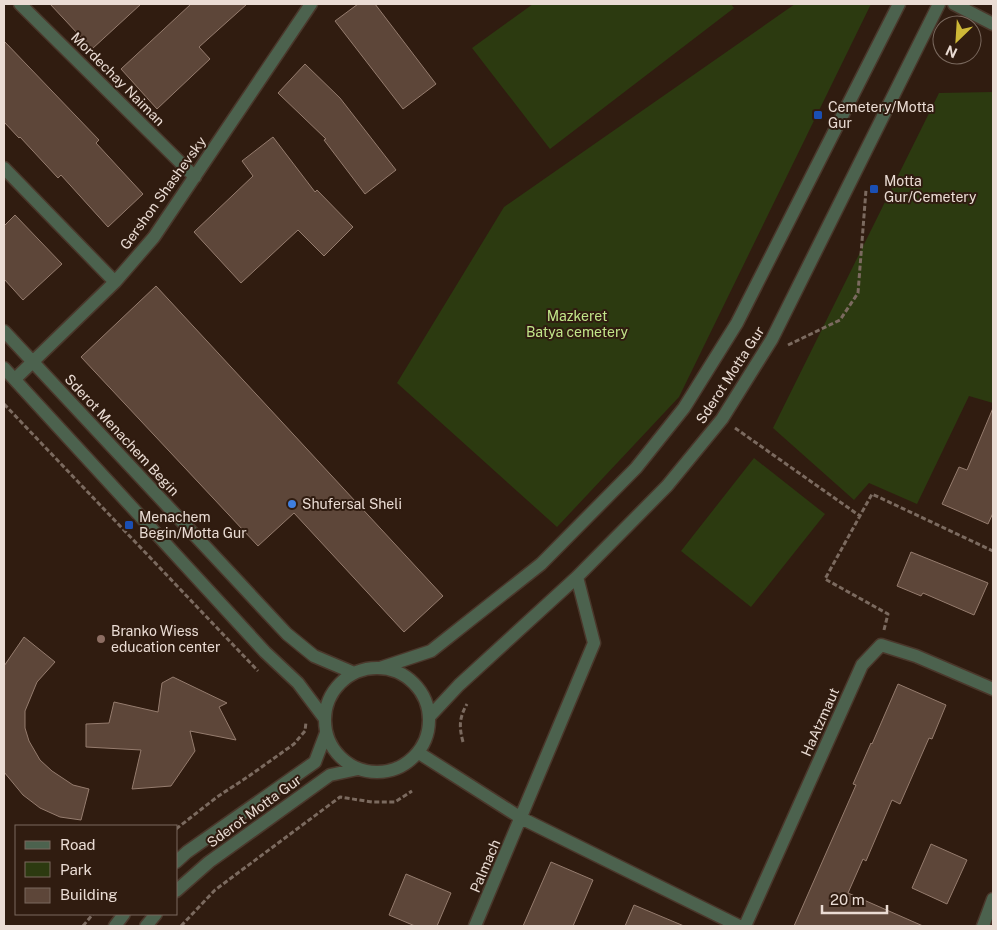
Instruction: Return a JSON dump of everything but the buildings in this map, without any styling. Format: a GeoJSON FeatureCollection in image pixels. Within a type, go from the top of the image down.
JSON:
{"type":"FeatureCollection","features":[{"type":"Feature","properties":{"kind":"street","name":"Gershon Shashevsky"},"geometry":{"type":"LineString","coordinates":[[15,380],[116,282],[154,237],[311,4]]}},
{"type":"Feature","properties":{"kind":"street","name":"Sderot Motta Gur"},"geometry":{"type":"LineString","coordinates":[[380,668],[431,651],[541,564],[636,468],[684,408],[737,323],[899,4]]}},
{"type":"Feature","properties":{"kind":"street","name":"Sderot Motta Gur"},"geometry":{"type":"LineString","coordinates":[[430,716],[459,685],[577,577],[666,486],[722,419],[772,339],[939,4]]}},
{"type":"Feature","properties":{"kind":"street"},"geometry":{"type":"LineString","coordinates":[[954,4],[993,24]]}},
{"type":"Feature","properties":{"kind":"street","name":"Mordechay Naiman"},"geometry":{"type":"LineString","coordinates":[[27,6],[195,176]]}},
{"type":"Feature","properties":{"kind":"street"},"geometry":{"type":"LineString","coordinates":[[4,168],[116,282]]}},
{"type":"Feature","properties":{"kind":"street","name":"Sderot Menachem Begin"},"geometry":{"type":"LineString","coordinates":[[4,330],[287,634],[314,656],[354,674]]}},
{"type":"Feature","properties":{"kind":"street"},"geometry":{"type":"LineString","coordinates":[[4,368],[265,652],[298,683],[325,719]]}},
{"type":"Feature","properties":{"kind":"street","name":"Palmach"},"geometry":{"type":"LineString","coordinates":[[475,926],[594,643],[577,577]]}},
{"type":"Feature","properties":{"kind":"street"},"geometry":{"type":"LineString","coordinates":[[881,645],[916,656],[993,689]]}},
{"type":"Feature","properties":{"kind":"street","name":"HaAtzmaut"},"geometry":{"type":"LineString","coordinates":[[745,926],[862,665],[881,645]]}},
{"type":"Feature","properties":{"kind":"street"},"geometry":{"type":"LineString","coordinates":[[380,668],[404,675],[422,692],[428,704],[430,729],[426,742],[419,753],[406,764],[392,771],[369,772],[358,769],[340,758],[326,733],[325,719],[333,692],[346,678],[362,670],[380,668]]}},
{"type":"Feature","properties":{"kind":"street","name":"Sderot Motta Gur"},"geometry":{"type":"LineString","coordinates":[[178,860],[315,762],[326,733]]}},
{"type":"Feature","properties":{"kind":"street"},"geometry":{"type":"LineString","coordinates":[[419,753],[521,818],[739,926]]}},
{"type":"Feature","properties":{"kind":"street","name":"Sderot Motta Gur"},"geometry":{"type":"LineString","coordinates":[[178,889],[210,862],[330,775],[358,769]]}},
{"type":"Feature","properties":{"kind":"street"},"geometry":{"type":"LineString","coordinates":[[983,926],[993,899]]}},
{"type":"Feature","properties":{"kind":"street"},"geometry":{"type":"LineString","coordinates":[[116,926],[123,915]]}},
{"type":"Feature","properties":{"kind":"street"},"geometry":{"type":"LineString","coordinates":[[146,926],[155,915]]}},
{"type":"Feature","properties":{"kind":"path"},"geometry":{"type":"LineString","coordinates":[[4,404],[260,673]]}},
{"type":"Feature","properties":{"kind":"path"},"geometry":{"type":"LineString","coordinates":[[722,419],[860,516]]}},
{"type":"Feature","properties":{"kind":"path"},"geometry":{"type":"LineString","coordinates":[[881,645],[888,614],[825,579],[872,494],[993,552]]}},
{"type":"Feature","properties":{"kind":"path"},"geometry":{"type":"LineString","coordinates":[[463,742],[459,728],[463,711],[471,697]]}},
{"type":"Feature","properties":{"kind":"path"},"geometry":{"type":"LineString","coordinates":[[178,827],[217,797],[294,744],[305,731],[306,718]]}},
{"type":"Feature","properties":{"kind":"path"},"geometry":{"type":"LineString","coordinates":[[180,926],[215,890],[340,797],[372,802],[395,802],[412,791]]}},
{"type":"Feature","properties":{"kind":"path"},"geometry":{"type":"LineString","coordinates":[[83,926],[92,915]]}},
{"type":"Feature","properties":{"kind":"green space"},"geometry":{"type":"Polygon","coordinates":[[[533,4],[731,4],[734,8],[550,149],[472,48],[533,4]]]}},
{"type":"Feature","properties":{"kind":"green space","name":"Mazkeret Batya cemetery"},"geometry":{"type":"Polygon","coordinates":[[[795,4],[871,4],[679,397],[557,527],[397,383],[504,207],[795,4]]]}},
{"type":"Feature","properties":{"kind":"green space"},"geometry":{"type":"Polygon","coordinates":[[[993,92],[993,403],[969,396],[917,504],[869,483],[854,500],[773,428],[939,93],[993,92]]]}},
{"type":"Feature","properties":{"kind":"green space"},"geometry":{"type":"Polygon","coordinates":[[[754,458],[825,514],[751,607],[681,551],[754,458]]]}},
{"type":"Feature","properties":{"kind":"place","name":"Cemetery/Motta Gur"},"geometry":{"type":"Point","coordinates":[818,115]}},
{"type":"Feature","properties":{"kind":"place","name":"Motta Gur/Cemetery"},"geometry":{"type":"Point","coordinates":[874,189]}},
{"type":"Feature","properties":{"kind":"place","name":"Shufersal Sheli"},"geometry":{"type":"Point","coordinates":[292,504]}},
{"type":"Feature","properties":{"kind":"place","name":"Menachem Begin/Motta Gur"},"geometry":{"type":"Point","coordinates":[129,525]}},
{"type":"Feature","properties":{"kind":"place","name":"Branko Wiess education center"},"geometry":{"type":"Point","coordinates":[101,639]}}]}
